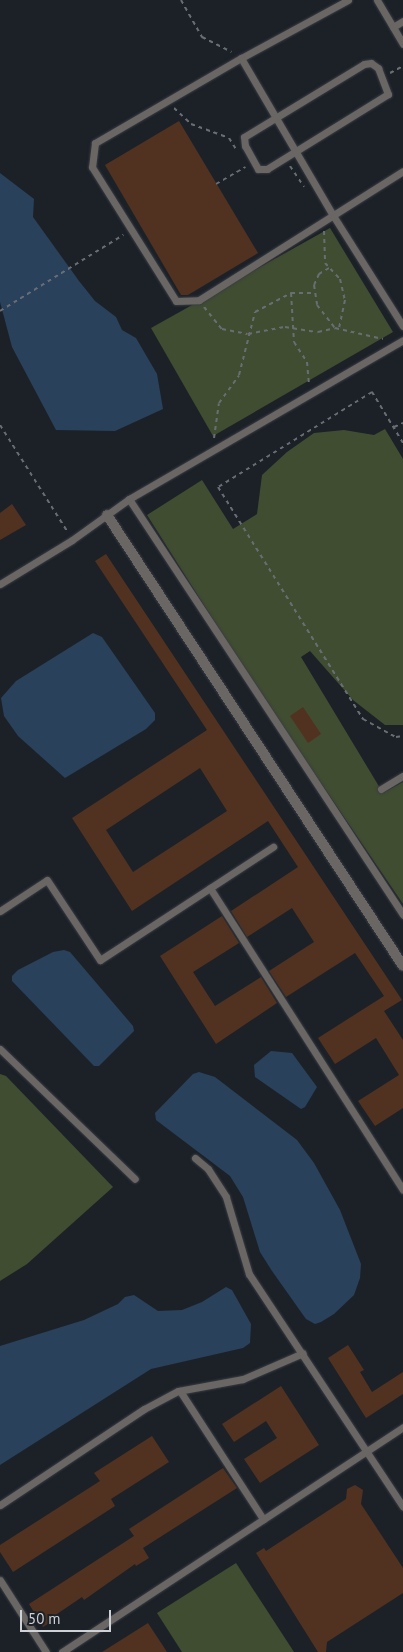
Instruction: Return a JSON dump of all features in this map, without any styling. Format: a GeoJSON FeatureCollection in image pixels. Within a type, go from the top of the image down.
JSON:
{"type":"FeatureCollection","features":[{"type":"Feature","properties":{"kind":"street"},"geometry":{"type":"LineString","coordinates":[[107,515],[403,966]]}},
{"type":"Feature","properties":{"kind":"lane"},"geometry":{"type":"LineString","coordinates":[[348,0],[240,58],[95,143],[92,166],[176,300],[199,300],[326,223],[403,171]]}},
{"type":"Feature","properties":{"kind":"lane"},"geometry":{"type":"LineString","coordinates":[[377,0],[403,44]]}},
{"type":"Feature","properties":{"kind":"lane"},"geometry":{"type":"LineString","coordinates":[[393,27],[403,21]]}},
{"type":"Feature","properties":{"kind":"lane"},"geometry":{"type":"LineString","coordinates":[[240,58],[297,151],[334,217],[403,326]]}},
{"type":"Feature","properties":{"kind":"lane"},"geometry":{"type":"LineString","coordinates":[[364,64],[378,68],[389,90],[384,97],[262,171],[244,146],[244,137],[277,118],[364,64]]}},
{"type":"Feature","properties":{"kind":"lane"},"geometry":{"type":"LineString","coordinates":[[0,584],[72,540],[129,499],[400,341]]}},
{"type":"Feature","properties":{"kind":"lane"},"geometry":{"type":"LineString","coordinates":[[129,499],[403,915]]}},
{"type":"Feature","properties":{"kind":"lane"},"geometry":{"type":"LineString","coordinates":[[381,789],[403,776]]}},
{"type":"Feature","properties":{"kind":"lane"},"geometry":{"type":"LineString","coordinates":[[0,910],[48,880],[100,960],[273,847]]}},
{"type":"Feature","properties":{"kind":"lane"},"geometry":{"type":"LineString","coordinates":[[210,888],[403,1190]]}},
{"type":"Feature","properties":{"kind":"lane"},"geometry":{"type":"LineString","coordinates":[[0,1049],[135,1179]]}},
{"type":"Feature","properties":{"kind":"lane"},"geometry":{"type":"LineString","coordinates":[[195,1158],[208,1169],[226,1197],[249,1274],[403,1507]]}},
{"type":"Feature","properties":{"kind":"lane"},"geometry":{"type":"LineString","coordinates":[[0,1504],[144,1409],[180,1391],[243,1379],[303,1353]]}},
{"type":"Feature","properties":{"kind":"lane"},"geometry":{"type":"LineString","coordinates":[[180,1391],[263,1519]]}},
{"type":"Feature","properties":{"kind":"lane"},"geometry":{"type":"LineString","coordinates":[[62,1652],[403,1427]]}},
{"type":"Feature","properties":{"kind":"lane"},"geometry":{"type":"LineString","coordinates":[[0,1580],[46,1652]]}},
{"type":"Feature","properties":{"kind":"path"},"geometry":{"type":"LineString","coordinates":[[181,0],[202,37],[240,58]]}},
{"type":"Feature","properties":{"kind":"path"},"geometry":{"type":"LineString","coordinates":[[383,77],[403,66]]}},
{"type":"Feature","properties":{"kind":"path"},"geometry":{"type":"LineString","coordinates":[[216,184],[253,161]]}},
{"type":"Feature","properties":{"kind":"path"},"geometry":{"type":"LineString","coordinates":[[326,223],[322,244],[325,263],[340,279],[345,300],[339,329]]}},
{"type":"Feature","properties":{"kind":"path"},"geometry":{"type":"LineString","coordinates":[[0,311],[132,230]]}},
{"type":"Feature","properties":{"kind":"path"},"geometry":{"type":"LineString","coordinates":[[329,268],[320,274],[314,285],[317,305],[335,328]]}},
{"type":"Feature","properties":{"kind":"path"},"geometry":{"type":"LineString","coordinates":[[213,450],[219,403],[239,375],[252,333],[250,326],[255,312],[292,293],[315,294]]}},
{"type":"Feature","properties":{"kind":"path"},"geometry":{"type":"LineString","coordinates":[[292,293],[294,342],[307,362],[310,394]]}},
{"type":"Feature","properties":{"kind":"path"},"geometry":{"type":"LineString","coordinates":[[199,300],[222,330],[252,333],[285,327],[318,332],[335,328],[400,341]]}},
{"type":"Feature","properties":{"kind":"path"},"geometry":{"type":"LineString","coordinates":[[403,443],[372,392],[218,487],[364,720],[396,737],[403,736]]}},
{"type":"Feature","properties":{"kind":"path"},"geometry":{"type":"LineString","coordinates":[[394,428],[403,423]]}},
{"type":"Feature","properties":{"kind":"path"},"geometry":{"type":"LineString","coordinates":[[0,425],[72,540]]}},
{"type":"Feature","properties":{"kind":"green space"},"geometry":{"type":"Polygon","coordinates":[[[330,228],[393,332],[213,436],[151,328],[330,228]]]}},
{"type":"Feature","properties":{"kind":"green space"},"geometry":{"type":"Polygon","coordinates":[[[385,429],[403,459],[403,725],[385,725],[353,700],[310,651],[301,657],[383,793],[403,782],[403,904],[255,686],[147,515],[202,480],[233,529],[257,514],[262,475],[287,452],[314,433],[344,430],[374,435],[385,429]]]}},
{"type":"Feature","properties":{"kind":"green space"},"geometry":{"type":"Polygon","coordinates":[[[0,1074],[6,1076],[113,1187],[27,1264],[0,1281],[0,1074]]]}},
{"type":"Feature","properties":{"kind":"green space"},"geometry":{"type":"Polygon","coordinates":[[[236,1563],[294,1652],[182,1652],[157,1613],[236,1563]]]}},
{"type":"Feature","properties":{"kind":"water"},"geometry":{"type":"Polygon","coordinates":[[[0,173],[34,199],[33,217],[79,281],[95,301],[116,317],[122,330],[136,338],[157,374],[163,409],[115,431],[56,430],[12,347],[0,302],[0,173]]]}},
{"type":"Feature","properties":{"kind":"water"},"geometry":{"type":"Polygon","coordinates":[[[93,633],[102,637],[155,713],[155,720],[146,729],[65,778],[18,736],[4,716],[1,698],[16,681],[93,633]]]}},
{"type":"Feature","properties":{"kind":"water"},"geometry":{"type":"Polygon","coordinates":[[[64,950],[70,952],[133,1026],[134,1031],[99,1066],[94,1066],[12,981],[12,976],[18,970],[53,952],[64,950]]]}},
{"type":"Feature","properties":{"kind":"water"},"geometry":{"type":"Polygon","coordinates":[[[271,1051],[292,1053],[317,1087],[305,1107],[301,1109],[255,1077],[254,1065],[271,1051]]]}},
{"type":"Feature","properties":{"kind":"water"},"geometry":{"type":"Polygon","coordinates":[[[199,1072],[215,1077],[297,1140],[314,1163],[340,1210],[361,1264],[360,1278],[354,1295],[334,1314],[321,1322],[315,1324],[306,1319],[260,1252],[243,1197],[230,1176],[156,1120],[155,1113],[193,1074],[199,1072]]]}},
{"type":"Feature","properties":{"kind":"water"},"geometry":{"type":"Polygon","coordinates":[[[226,1287],[232,1290],[251,1324],[250,1343],[243,1348],[151,1369],[0,1465],[0,1346],[84,1320],[118,1304],[125,1297],[134,1295],[158,1311],[182,1310],[202,1302],[226,1287]]]}},
{"type":"Feature","properties":{"kind":"building"},"geometry":{"type":"Polygon","coordinates":[[[179,121],[258,253],[188,295],[181,295],[105,165],[179,121]]]}},
{"type":"Feature","properties":{"kind":"building"},"geometry":{"type":"Polygon","coordinates":[[[12,504],[26,525],[0,540],[0,513],[12,504]]]}},
{"type":"Feature","properties":{"kind":"building"},"geometry":{"type":"Polygon","coordinates":[[[106,554],[402,1000],[384,1011],[403,1040],[403,1108],[375,1126],[358,1101],[399,1075],[376,1038],[335,1064],[318,1038],[384,996],[355,953],[286,997],[269,971],[314,942],[292,908],[247,937],[231,911],[298,867],[268,821],[132,911],[72,818],[207,730],[95,561],[106,554]],[[200,768],[106,830],[133,872],[227,811],[200,768]]]}},
{"type":"Feature","properties":{"kind":"building"},"geometry":{"type":"Polygon","coordinates":[[[303,707],[321,734],[308,743],[290,716],[303,707]]]}},
{"type":"Feature","properties":{"kind":"building"},"geometry":{"type":"Polygon","coordinates":[[[222,916],[239,943],[193,972],[215,1006],[261,977],[277,1003],[216,1044],[160,956],[222,916]]]}},
{"type":"Feature","properties":{"kind":"building"},"geometry":{"type":"Polygon","coordinates":[[[348,1345],[364,1370],[360,1372],[372,1392],[403,1372],[403,1394],[366,1418],[328,1358],[348,1345]]]}},
{"type":"Feature","properties":{"kind":"building"},"geometry":{"type":"Polygon","coordinates":[[[281,1386],[319,1445],[260,1483],[244,1459],[277,1438],[266,1421],[234,1442],[222,1424],[281,1386]]]}},
{"type":"Feature","properties":{"kind":"building"},"geometry":{"type":"Polygon","coordinates":[[[152,1436],[169,1462],[111,1499],[115,1506],[13,1572],[0,1552],[0,1545],[100,1481],[94,1473],[152,1436]]]}},
{"type":"Feature","properties":{"kind":"building"},"geometry":{"type":"Polygon","coordinates":[[[223,1468],[237,1488],[143,1548],[149,1558],[136,1566],[135,1564],[84,1600],[82,1597],[57,1614],[59,1617],[43,1627],[29,1604],[134,1536],[129,1529],[223,1468]]]}},
{"type":"Feature","properties":{"kind":"building"},"geometry":{"type":"Polygon","coordinates":[[[355,1485],[363,1490],[361,1504],[403,1568],[403,1593],[327,1642],[326,1652],[318,1652],[256,1553],[264,1548],[266,1551],[346,1499],[347,1489],[355,1485]]]}},
{"type":"Feature","properties":{"kind":"building"},"geometry":{"type":"Polygon","coordinates":[[[148,1623],[167,1652],[102,1652],[148,1623]]]}}]}
